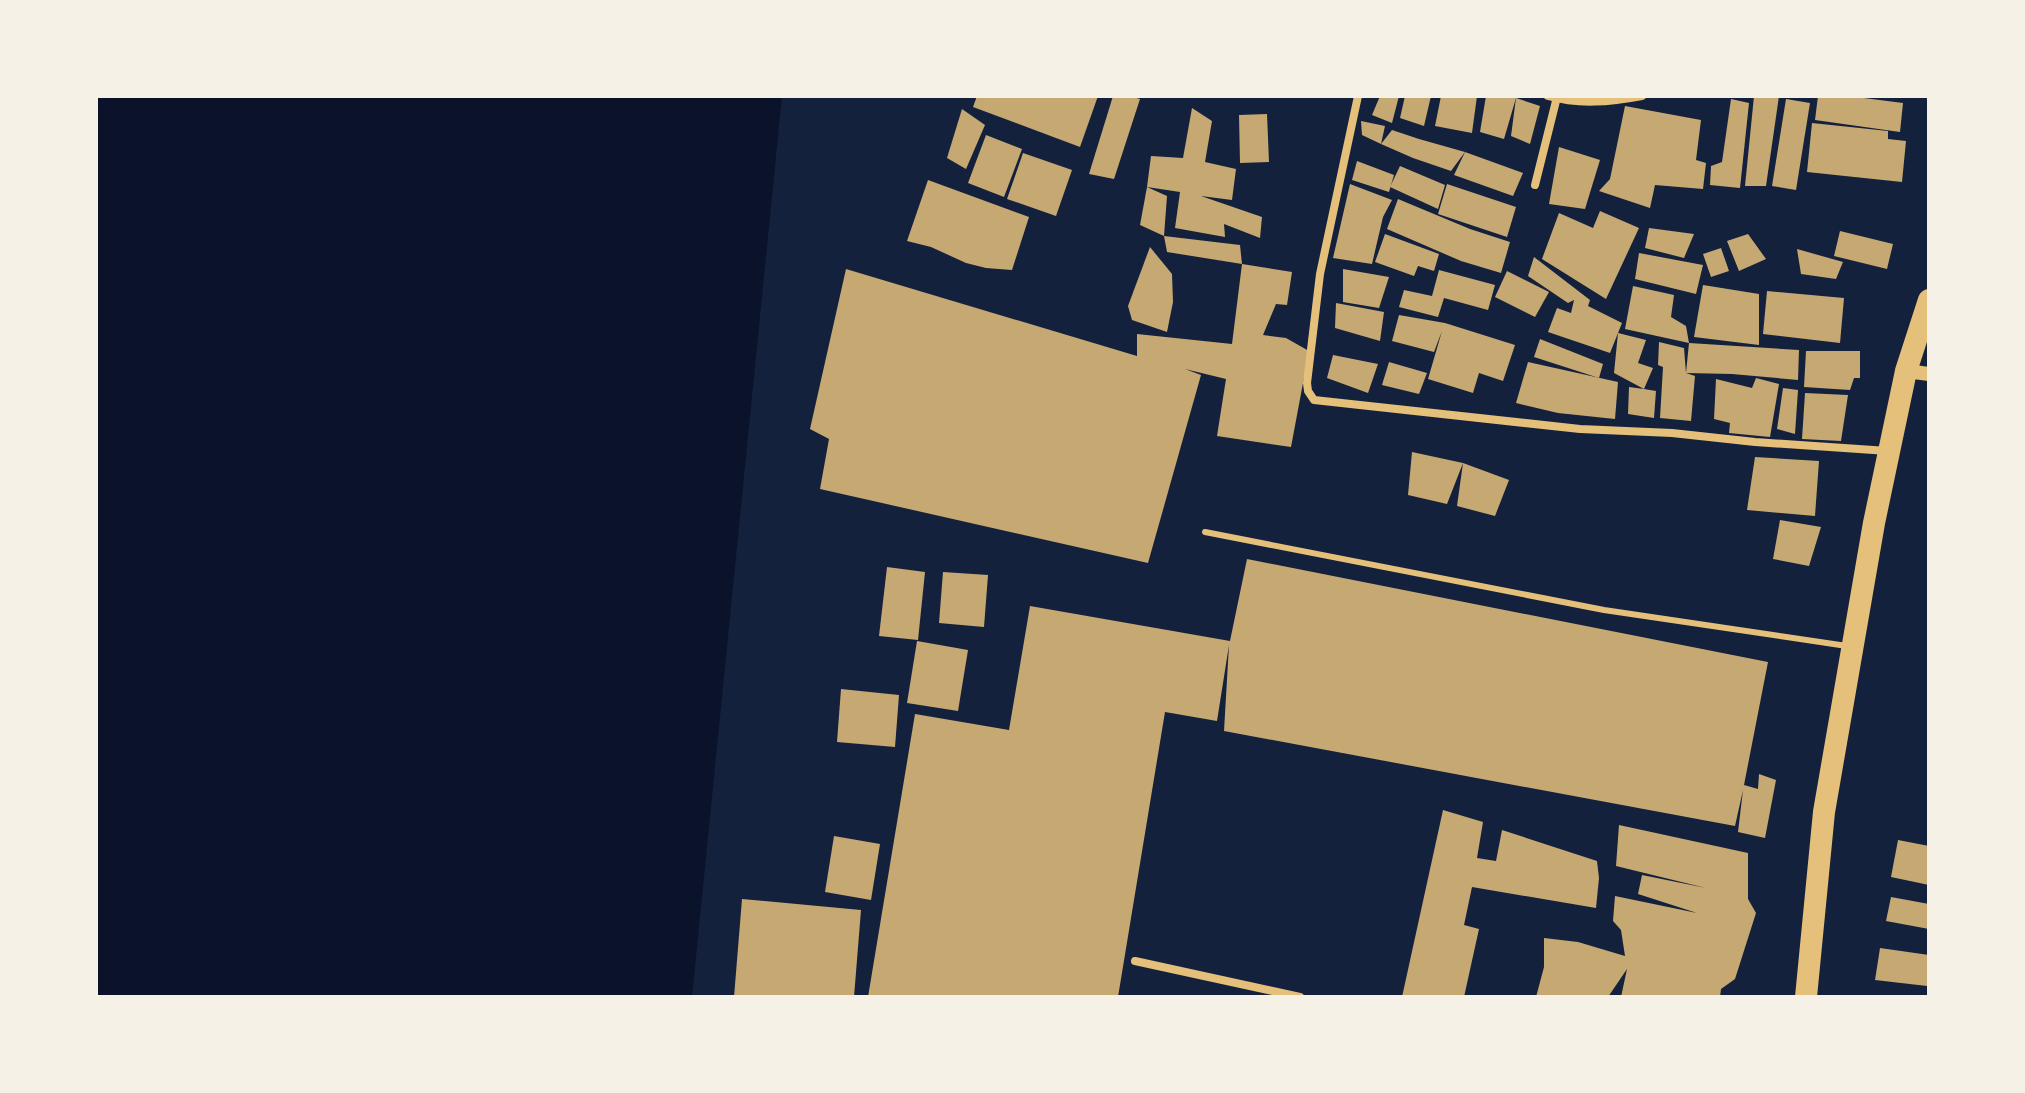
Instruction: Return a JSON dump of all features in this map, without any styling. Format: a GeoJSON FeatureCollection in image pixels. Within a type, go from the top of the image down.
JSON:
{"type":"FeatureCollection","features":[{"type":"Feature","properties":{"kind":"highway"},"geometry":{"type":"LineString","coordinates":[[1806,997],[1824,812],[1852,647],[1906,371],[1929,300]]}},
{"type":"Feature","properties":{"kind":"street"},"geometry":{"type":"LineString","coordinates":[[1358,96],[1327,236],[1307,383],[1311,396],[1320,402],[1580,429],[1672,433],[1889,451]]}},
{"type":"Feature","properties":{"kind":"street"},"geometry":{"type":"LineString","coordinates":[[1535,185],[1554,97],[1582,102],[1642,96]]}},
{"type":"Feature","properties":{"kind":"street"},"geometry":{"type":"LineString","coordinates":[[1906,371],[1929,374]]}},
{"type":"Feature","properties":{"kind":"street"},"geometry":{"type":"LineString","coordinates":[[1135,961],[1300,997]]}},
{"type":"Feature","properties":{"kind":"lane"},"geometry":{"type":"LineString","coordinates":[[1205,532],[1604,610],[1852,647]]}},
{"type":"Feature","properties":{"kind":"water"},"geometry":{"type":"Polygon","coordinates":[[[96,96],[782,96],[692,997],[96,997],[96,96]]]}},
{"type":"Feature","properties":{"kind":"building"},"geometry":{"type":"Polygon","coordinates":[[[977,96],[1098,96],[1080,147],[973,107],[977,96]]]}},
{"type":"Feature","properties":{"kind":"building"},"geometry":{"type":"Polygon","coordinates":[[[1113,96],[1140,99],[1114,179],[1089,174],[1113,96]]]}},
{"type":"Feature","properties":{"kind":"building"},"geometry":{"type":"Polygon","coordinates":[[[1380,96],[1399,96],[1392,123],[1372,115],[1380,96]]]}},
{"type":"Feature","properties":{"kind":"building"},"geometry":{"type":"Polygon","coordinates":[[[1405,96],[1431,96],[1424,126],[1400,118],[1405,96]]]}},
{"type":"Feature","properties":{"kind":"building"},"geometry":{"type":"Polygon","coordinates":[[[1441,96],[1477,96],[1472,133],[1435,126],[1441,96]]]}},
{"type":"Feature","properties":{"kind":"building"},"geometry":{"type":"Polygon","coordinates":[[[1486,96],[1516,98],[1504,139],[1480,132],[1486,96]]]}},
{"type":"Feature","properties":{"kind":"building"},"geometry":{"type":"Polygon","coordinates":[[[1754,96],[1779,96],[1766,186],[1745,186],[1754,96]]]}},
{"type":"Feature","properties":{"kind":"building"},"geometry":{"type":"Polygon","coordinates":[[[1818,96],[1848,96],[1903,103],[1900,132],[1815,120],[1818,96]]]}},
{"type":"Feature","properties":{"kind":"building"},"geometry":{"type":"Polygon","coordinates":[[[1516,98],[1540,106],[1530,144],[1511,136],[1516,98]]]}},
{"type":"Feature","properties":{"kind":"building"},"geometry":{"type":"Polygon","coordinates":[[[1731,99],[1749,103],[1740,188],[1710,185],[1711,166],[1722,162],[1731,99]]]}},
{"type":"Feature","properties":{"kind":"building"},"geometry":{"type":"Polygon","coordinates":[[[1786,99],[1810,103],[1796,190],[1772,186],[1786,99]]]}},
{"type":"Feature","properties":{"kind":"building"},"geometry":{"type":"Polygon","coordinates":[[[1625,106],[1701,120],[1696,160],[1706,163],[1703,189],[1655,185],[1650,208],[1599,191],[1610,179],[1625,106]]]}},
{"type":"Feature","properties":{"kind":"building"},"geometry":{"type":"Polygon","coordinates":[[[1192,108],[1212,121],[1205,162],[1236,169],[1232,200],[1201,196],[1262,217],[1260,238],[1224,224],[1225,237],[1175,228],[1180,192],[1147,187],[1151,156],[1183,158],[1192,108]]]}},
{"type":"Feature","properties":{"kind":"building"},"geometry":{"type":"Polygon","coordinates":[[[962,109],[985,125],[966,169],[947,158],[962,109]]]}},
{"type":"Feature","properties":{"kind":"building"},"geometry":{"type":"Polygon","coordinates":[[[1267,114],[1269,162],[1240,163],[1239,115],[1267,114]]]}},
{"type":"Feature","properties":{"kind":"building"},"geometry":{"type":"Polygon","coordinates":[[[1361,121],[1385,126],[1381,144],[1362,135],[1361,121]]]}},
{"type":"Feature","properties":{"kind":"building"},"geometry":{"type":"Polygon","coordinates":[[[1812,123],[1888,131],[1888,139],[1906,141],[1902,182],[1807,172],[1812,123]]]}},
{"type":"Feature","properties":{"kind":"building"},"geometry":{"type":"Polygon","coordinates":[[[1392,130],[1465,152],[1451,171],[1381,144],[1392,130]]]}},
{"type":"Feature","properties":{"kind":"building"},"geometry":{"type":"Polygon","coordinates":[[[986,135],[1022,149],[1004,197],[968,183],[986,135]]]}},
{"type":"Feature","properties":{"kind":"building"},"geometry":{"type":"Polygon","coordinates":[[[1559,147],[1600,160],[1585,209],[1549,204],[1559,147]]]}},
{"type":"Feature","properties":{"kind":"building"},"geometry":{"type":"Polygon","coordinates":[[[1465,152],[1523,173],[1513,196],[1454,175],[1465,152]]]}},
{"type":"Feature","properties":{"kind":"building"},"geometry":{"type":"Polygon","coordinates":[[[1023,153],[1072,170],[1056,216],[1007,199],[1023,153]]]}},
{"type":"Feature","properties":{"kind":"building"},"geometry":{"type":"Polygon","coordinates":[[[1357,161],[1394,175],[1389,192],[1352,180],[1357,161]]]}},
{"type":"Feature","properties":{"kind":"building"},"geometry":{"type":"Polygon","coordinates":[[[1400,166],[1445,185],[1438,209],[1390,187],[1400,166]]]}},
{"type":"Feature","properties":{"kind":"building"},"geometry":{"type":"Polygon","coordinates":[[[928,180],[1029,217],[1012,270],[966,263],[931,247],[907,241],[928,180]]]}},
{"type":"Feature","properties":{"kind":"building"},"geometry":{"type":"Polygon","coordinates":[[[1350,184],[1392,200],[1383,217],[1372,264],[1333,258],[1350,184]]]}},
{"type":"Feature","properties":{"kind":"building"},"geometry":{"type":"Polygon","coordinates":[[[1447,184],[1516,207],[1507,237],[1438,214],[1447,184]]]}},
{"type":"Feature","properties":{"kind":"building"},"geometry":{"type":"Polygon","coordinates":[[[1147,187],[1167,196],[1164,236],[1140,225],[1147,187]]]}},
{"type":"Feature","properties":{"kind":"building"},"geometry":{"type":"Polygon","coordinates":[[[1398,199],[1510,242],[1501,273],[1461,261],[1387,229],[1398,199]]]}},
{"type":"Feature","properties":{"kind":"building"},"geometry":{"type":"Polygon","coordinates":[[[1600,211],[1639,228],[1606,299],[1542,259],[1559,213],[1593,228],[1600,211]]]}},
{"type":"Feature","properties":{"kind":"building"},"geometry":{"type":"Polygon","coordinates":[[[1649,228],[1694,234],[1684,258],[1645,248],[1649,228]]]}},
{"type":"Feature","properties":{"kind":"building"},"geometry":{"type":"Polygon","coordinates":[[[1840,231],[1893,244],[1887,269],[1834,256],[1840,231]]]}},
{"type":"Feature","properties":{"kind":"building"},"geometry":{"type":"Polygon","coordinates":[[[1385,234],[1439,254],[1434,271],[1418,266],[1414,276],[1375,262],[1385,234]]]}},
{"type":"Feature","properties":{"kind":"building"},"geometry":{"type":"Polygon","coordinates":[[[1748,234],[1766,259],[1739,271],[1727,241],[1748,234]]]}},
{"type":"Feature","properties":{"kind":"building"},"geometry":{"type":"Polygon","coordinates":[[[1164,236],[1240,245],[1242,264],[1167,252],[1164,236]]]}},
{"type":"Feature","properties":{"kind":"building"},"geometry":{"type":"Polygon","coordinates":[[[1150,247],[1172,274],[1173,302],[1167,332],[1132,320],[1128,306],[1150,247]]]}},
{"type":"Feature","properties":{"kind":"building"},"geometry":{"type":"Polygon","coordinates":[[[1721,248],[1729,271],[1711,277],[1703,254],[1721,248]]]}},
{"type":"Feature","properties":{"kind":"building"},"geometry":{"type":"Polygon","coordinates":[[[1797,249],[1843,262],[1836,279],[1801,274],[1797,249]]]}},
{"type":"Feature","properties":{"kind":"building"},"geometry":{"type":"Polygon","coordinates":[[[1639,253],[1703,265],[1696,294],[1635,279],[1639,253]]]}},
{"type":"Feature","properties":{"kind":"building"},"geometry":{"type":"Polygon","coordinates":[[[1534,257],[1590,300],[1588,306],[1622,323],[1610,353],[1548,332],[1557,308],[1571,313],[1574,300],[1568,303],[1528,276],[1534,257]]]}},
{"type":"Feature","properties":{"kind":"building"},"geometry":{"type":"Polygon","coordinates":[[[1242,264],[1292,272],[1287,305],[1276,304],[1263,335],[1286,338],[1309,351],[1291,447],[1217,436],[1226,379],[1185,369],[1201,375],[1148,563],[820,489],[829,439],[810,429],[846,269],[1137,356],[1137,334],[1232,344],[1242,264]]]}},
{"type":"Feature","properties":{"kind":"building"},"geometry":{"type":"Polygon","coordinates":[[[1343,269],[1389,277],[1379,308],[1343,302],[1343,269]]]}},
{"type":"Feature","properties":{"kind":"building"},"geometry":{"type":"Polygon","coordinates":[[[1439,270],[1495,285],[1488,310],[1444,298],[1438,317],[1399,307],[1404,290],[1432,296],[1439,270]]]}},
{"type":"Feature","properties":{"kind":"building"},"geometry":{"type":"Polygon","coordinates":[[[1507,271],[1549,292],[1535,317],[1495,297],[1507,271]]]}},
{"type":"Feature","properties":{"kind":"building"},"geometry":{"type":"Polygon","coordinates":[[[1703,285],[1759,294],[1759,345],[1694,337],[1703,285]]]}},
{"type":"Feature","properties":{"kind":"building"},"geometry":{"type":"Polygon","coordinates":[[[1633,286],[1674,295],[1671,317],[1686,326],[1689,343],[1625,329],[1633,286]]]}},
{"type":"Feature","properties":{"kind":"building"},"geometry":{"type":"Polygon","coordinates":[[[1767,291],[1844,298],[1840,343],[1763,334],[1767,291]]]}},
{"type":"Feature","properties":{"kind":"building"},"geometry":{"type":"Polygon","coordinates":[[[1336,303],[1384,312],[1380,341],[1335,328],[1336,303]]]}},
{"type":"Feature","properties":{"kind":"building"},"geometry":{"type":"Polygon","coordinates":[[[1399,315],[1445,323],[1515,345],[1503,381],[1479,373],[1473,393],[1428,379],[1442,331],[1434,352],[1392,341],[1399,315]]]}},
{"type":"Feature","properties":{"kind":"building"},"geometry":{"type":"Polygon","coordinates":[[[1618,333],[1646,340],[1638,363],[1653,368],[1644,389],[1614,373],[1618,333]]]}},
{"type":"Feature","properties":{"kind":"building"},"geometry":{"type":"Polygon","coordinates":[[[1540,339],[1603,364],[1599,378],[1534,357],[1540,339]]]}},
{"type":"Feature","properties":{"kind":"building"},"geometry":{"type":"Polygon","coordinates":[[[1659,342],[1684,348],[1686,373],[1695,376],[1691,421],[1660,418],[1663,367],[1658,365],[1659,342]]]}},
{"type":"Feature","properties":{"kind":"building"},"geometry":{"type":"Polygon","coordinates":[[[1689,343],[1799,350],[1798,380],[1686,373],[1689,343]]]}},
{"type":"Feature","properties":{"kind":"building"},"geometry":{"type":"Polygon","coordinates":[[[1806,351],[1860,351],[1860,378],[1854,378],[1850,390],[1804,387],[1806,351]]]}},
{"type":"Feature","properties":{"kind":"building"},"geometry":{"type":"Polygon","coordinates":[[[1333,355],[1378,364],[1368,393],[1327,378],[1333,355]]]}},
{"type":"Feature","properties":{"kind":"building"},"geometry":{"type":"Polygon","coordinates":[[[1389,362],[1427,373],[1419,394],[1382,385],[1389,362]]]}},
{"type":"Feature","properties":{"kind":"building"},"geometry":{"type":"Polygon","coordinates":[[[1528,362],[1618,382],[1615,419],[1558,413],[1516,403],[1528,362]]]}},
{"type":"Feature","properties":{"kind":"building"},"geometry":{"type":"Polygon","coordinates":[[[1756,378],[1779,384],[1770,437],[1729,433],[1730,423],[1714,419],[1716,379],[1752,388],[1756,378]]]}},
{"type":"Feature","properties":{"kind":"building"},"geometry":{"type":"Polygon","coordinates":[[[1629,387],[1656,391],[1654,418],[1628,414],[1629,387]]]}},
{"type":"Feature","properties":{"kind":"building"},"geometry":{"type":"Polygon","coordinates":[[[1783,388],[1798,390],[1795,434],[1777,429],[1783,388]]]}},
{"type":"Feature","properties":{"kind":"building"},"geometry":{"type":"Polygon","coordinates":[[[1805,393],[1848,395],[1841,441],[1802,439],[1805,393]]]}},
{"type":"Feature","properties":{"kind":"building"},"geometry":{"type":"Polygon","coordinates":[[[1412,452],[1463,463],[1447,504],[1408,495],[1412,452]]]}},
{"type":"Feature","properties":{"kind":"building"},"geometry":{"type":"Polygon","coordinates":[[[1755,457],[1819,461],[1815,516],[1747,510],[1755,457]]]}},
{"type":"Feature","properties":{"kind":"building"},"geometry":{"type":"Polygon","coordinates":[[[1463,463],[1509,480],[1495,516],[1457,506],[1463,463]]]}},
{"type":"Feature","properties":{"kind":"building"},"geometry":{"type":"Polygon","coordinates":[[[1780,520],[1821,527],[1809,566],[1773,559],[1780,520]]]}},
{"type":"Feature","properties":{"kind":"building"},"geometry":{"type":"Polygon","coordinates":[[[1247,559],[1768,662],[1744,785],[1758,789],[1759,774],[1776,780],[1765,838],[1738,832],[1743,790],[1735,826],[1224,731],[1229,645],[1217,721],[1165,712],[1118,997],[868,997],[915,714],[1009,730],[1030,606],[1230,641],[1247,559]]]}},
{"type":"Feature","properties":{"kind":"building"},"geometry":{"type":"Polygon","coordinates":[[[887,567],[925,572],[918,640],[879,636],[887,567]]]}},
{"type":"Feature","properties":{"kind":"building"},"geometry":{"type":"Polygon","coordinates":[[[943,572],[988,575],[984,627],[939,623],[943,572]]]}},
{"type":"Feature","properties":{"kind":"building"},"geometry":{"type":"Polygon","coordinates":[[[917,641],[968,650],[958,711],[907,703],[917,641]]]}},
{"type":"Feature","properties":{"kind":"building"},"geometry":{"type":"Polygon","coordinates":[[[841,689],[899,695],[895,747],[837,742],[841,689]]]}},
{"type":"Feature","properties":{"kind":"building"},"geometry":{"type":"Polygon","coordinates":[[[1443,810],[1483,822],[1477,858],[1496,861],[1502,830],[1597,861],[1596,908],[1472,887],[1464,925],[1479,929],[1464,997],[1402,997],[1443,810]]]}},
{"type":"Feature","properties":{"kind":"building"},"geometry":{"type":"Polygon","coordinates":[[[1619,825],[1748,853],[1748,899],[1756,913],[1735,979],[1721,989],[1720,997],[1621,997],[1627,969],[1608,997],[1536,997],[1544,967],[1544,938],[1578,942],[1625,956],[1621,930],[1613,921],[1615,896],[1697,913],[1638,894],[1642,875],[1706,888],[1616,866],[1619,825]]]}},
{"type":"Feature","properties":{"kind":"building"},"geometry":{"type":"Polygon","coordinates":[[[834,836],[880,844],[871,900],[825,892],[834,836]]]}},
{"type":"Feature","properties":{"kind":"building"},"geometry":{"type":"Polygon","coordinates":[[[1898,840],[1929,846],[1929,885],[1891,877],[1898,840]]]}},
{"type":"Feature","properties":{"kind":"building"},"geometry":{"type":"Polygon","coordinates":[[[1891,897],[1929,904],[1929,929],[1886,921],[1891,897]]]}},
{"type":"Feature","properties":{"kind":"building"},"geometry":{"type":"Polygon","coordinates":[[[742,899],[861,910],[854,997],[734,997],[742,899]]]}},
{"type":"Feature","properties":{"kind":"building"},"geometry":{"type":"Polygon","coordinates":[[[1880,948],[1929,955],[1927,986],[1875,980],[1880,948]]]}}]}
